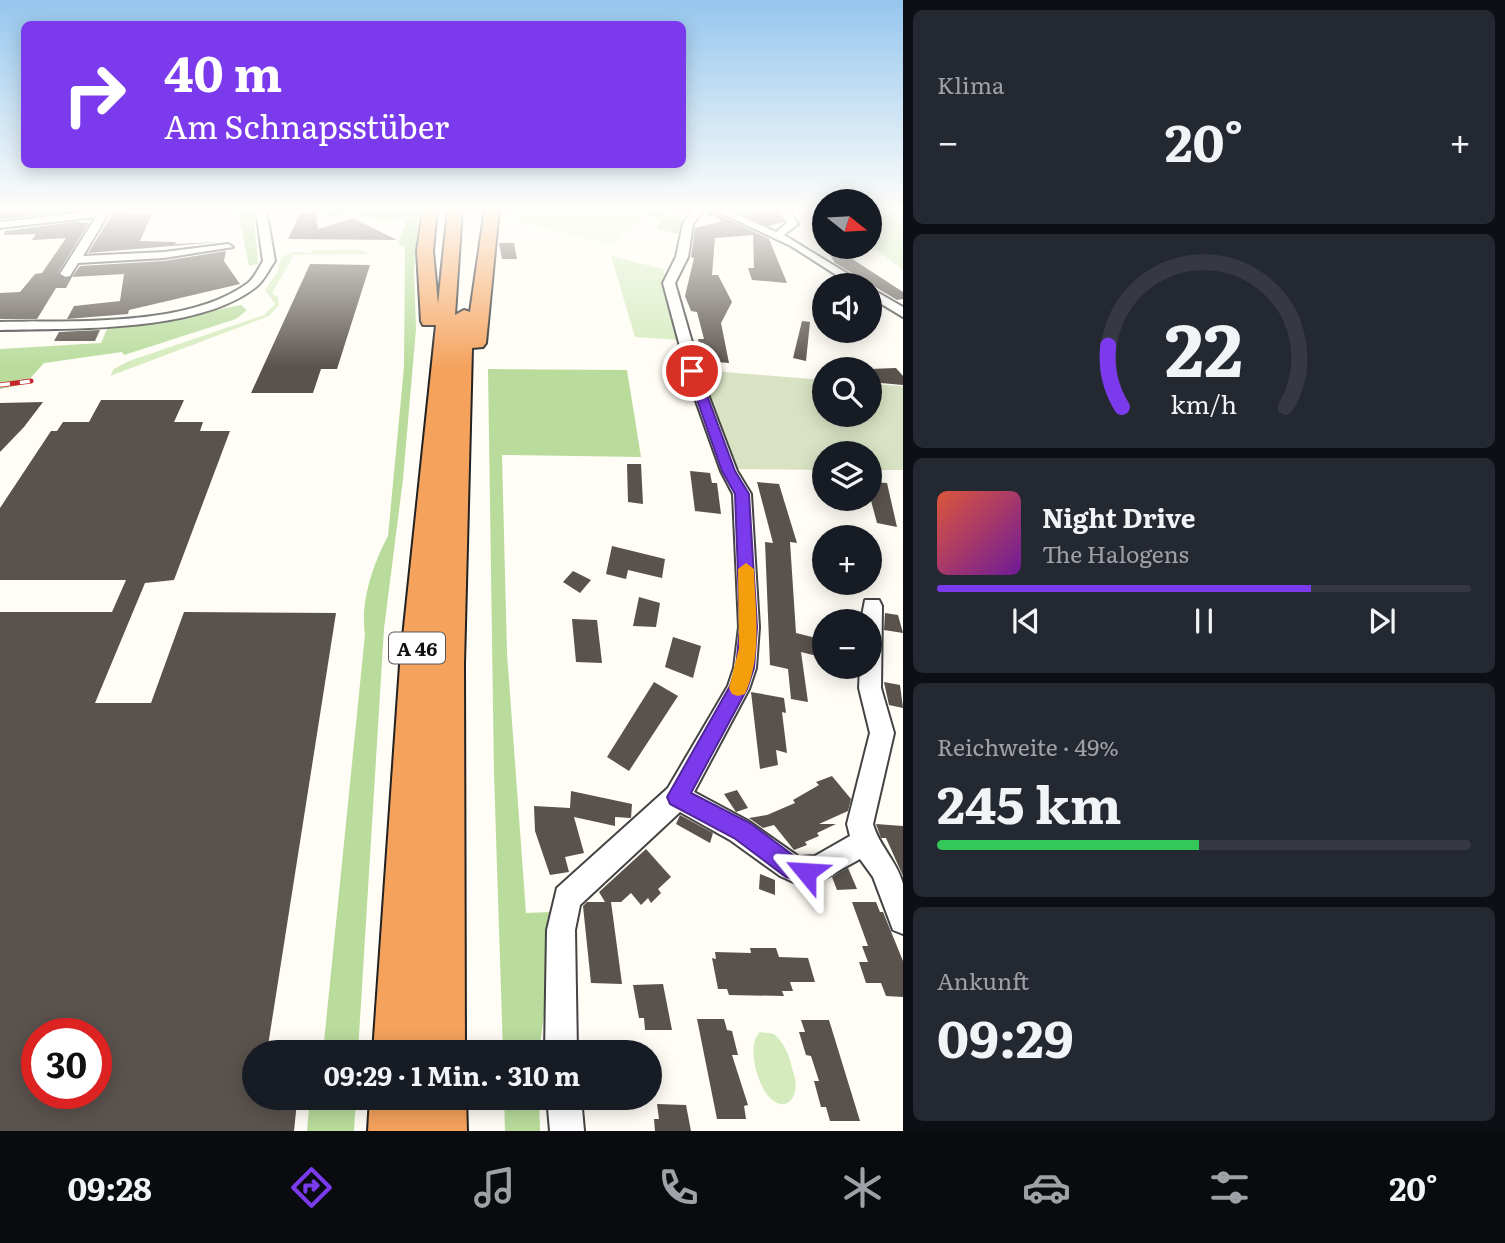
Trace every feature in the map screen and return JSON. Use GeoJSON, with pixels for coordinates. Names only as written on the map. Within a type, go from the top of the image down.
{"type":"FeatureCollection","features":[{"type":"Feature","properties":{"kind":"highway"},"geometry":{"type":"LineString","coordinates":[[426,262],[430,295],[429,362],[447,425]]}},
{"type":"Feature","properties":{"kind":"highway","name":"A 46"},"geometry":{"type":"LineString","coordinates":[[442,1040],[447,425],[454,262]]}},
{"type":"Feature","properties":{"kind":"highway","name":"A 46"},"geometry":{"type":"LineString","coordinates":[[397,1040],[416,665],[447,425],[464,262]]}},
{"type":"Feature","properties":{"kind":"highway"},"geometry":{"type":"LineString","coordinates":[[447,425],[474,365],[486,262]]}},
{"type":"Feature","properties":{"kind":"highway"},"geometry":{"type":"LineString","coordinates":[[393,1131],[394,1110]]}},
{"type":"Feature","properties":{"kind":"highway"},"geometry":{"type":"LineString","coordinates":[[442,1110],[442,1131]]}},
{"type":"Feature","properties":{"kind":"street"},"geometry":{"type":"LineString","coordinates":[[66,274],[75,262]]}},
{"type":"Feature","properties":{"kind":"street"},"geometry":{"type":"LineString","coordinates":[[0,326],[154,317],[189,312],[230,300],[257,284],[269,262]]}},
{"type":"Feature","properties":{"kind":"street"},"geometry":{"type":"LineString","coordinates":[[561,1040],[561,930],[567,898],[677,797],[738,689],[745,668],[748,627],[742,494],[729,471],[697,384],[669,283],[670,273],[680,262]]}},
{"type":"Feature","properties":{"kind":"street"},"geometry":{"type":"LineString","coordinates":[[822,262],[840,273]]}},
{"type":"Feature","properties":{"kind":"street"},"geometry":{"type":"LineString","coordinates":[[882,300],[903,313]]}},
{"type":"Feature","properties":{"kind":"street"},"geometry":{"type":"LineString","coordinates":[[872,606],[870,688],[881,733],[860,824],[865,843],[883,869],[903,920]]}},
{"type":"Feature","properties":{"kind":"street"},"geometry":{"type":"LineString","coordinates":[[677,797],[742,830],[793,869],[806,872],[820,867],[849,848],[865,843]]}},
{"type":"Feature","properties":{"kind":"street"},"geometry":{"type":"LineString","coordinates":[[565,1110],[567,1131]]}},
{"type":"Feature","properties":{"kind":"green space"},"geometry":{"type":"Polygon","coordinates":[[[280,262],[290,262],[272,293],[278,297],[279,305],[269,316],[110,376],[114,369],[129,361],[264,315],[275,304],[265,290],[277,273],[280,262]]]}},
{"type":"Feature","properties":{"kind":"green space"},"geometry":{"type":"Polygon","coordinates":[[[405,262],[415,262],[416,329],[403,479],[384,629],[359,1040],[324,1040],[365,634],[364,609],[373,571],[388,536],[404,367],[405,262]]]}},
{"type":"Feature","properties":{"kind":"green space"},"geometry":{"type":"Polygon","coordinates":[[[613,262],[634,262],[663,269],[679,340],[635,337],[613,262]]]}},
{"type":"Feature","properties":{"kind":"green space"},"geometry":{"type":"Polygon","coordinates":[[[892,262],[903,262],[903,270],[892,262]]]}},
{"type":"Feature","properties":{"kind":"green space"},"geometry":{"type":"Polygon","coordinates":[[[241,305],[247,310],[236,319],[124,355],[122,352],[44,363],[25,384],[0,389],[0,349],[101,343],[109,324],[176,318],[241,305]]]}},
{"type":"Feature","properties":{"kind":"green space"},"geometry":{"type":"Polygon","coordinates":[[[488,369],[627,370],[641,457],[502,455],[507,653],[526,913],[552,912],[555,937],[541,1040],[503,1040],[494,774],[488,369]]]}},
{"type":"Feature","properties":{"kind":"green space"},"geometry":{"type":"Polygon","coordinates":[[[712,371],[812,379],[812,427],[882,427],[882,385],[903,386],[903,470],[882,470],[882,441],[812,441],[812,470],[736,469],[698,376],[711,375],[712,371]]]}},
{"type":"Feature","properties":{"kind":"green space"},"geometry":{"type":"Polygon","coordinates":[[[760,1032],[774,1034],[788,1054],[796,1085],[793,1096],[786,1103],[782,1104],[770,1098],[757,1075],[754,1046],[760,1032]]]}},
{"type":"Feature","properties":{"kind":"green space"},"geometry":{"type":"Polygon","coordinates":[[[309,1110],[355,1110],[354,1131],[307,1131],[309,1110]]]}},
{"type":"Feature","properties":{"kind":"green space"},"geometry":{"type":"Polygon","coordinates":[[[504,1110],[539,1110],[540,1131],[505,1131],[504,1110]]]}},
{"type":"Feature","properties":{"kind":"building"},"geometry":{"type":"Polygon","coordinates":[[[50,262],[65,262],[58,273],[65,279],[72,277],[66,288],[56,288],[37,319],[0,319],[0,293],[20,292],[35,274],[42,273],[50,262]]]}},
{"type":"Feature","properties":{"kind":"building"},"geometry":{"type":"Polygon","coordinates":[[[151,262],[225,262],[240,284],[129,310],[128,314],[67,319],[74,306],[120,301],[124,274],[72,277],[80,266],[151,262]]]}},
{"type":"Feature","properties":{"kind":"building"},"geometry":{"type":"Polygon","coordinates":[[[693,262],[713,262],[712,275],[718,275],[732,302],[721,323],[729,363],[703,361],[698,339],[704,339],[697,312],[691,311],[685,296],[693,262]]]}},
{"type":"Feature","properties":{"kind":"building"},"geometry":{"type":"Polygon","coordinates":[[[754,262],[778,262],[787,283],[752,280],[748,268],[754,268],[754,262]]]}},
{"type":"Feature","properties":{"kind":"building"},"geometry":{"type":"Polygon","coordinates":[[[834,262],[857,262],[874,273],[852,273],[834,262]]]}},
{"type":"Feature","properties":{"kind":"building"},"geometry":{"type":"Polygon","coordinates":[[[310,264],[370,265],[337,369],[321,369],[313,393],[251,393],[310,264]]]}},
{"type":"Feature","properties":{"kind":"building"},"geometry":{"type":"Polygon","coordinates":[[[882,278],[903,292],[903,299],[897,300],[882,291],[882,278]]]}},
{"type":"Feature","properties":{"kind":"building"},"geometry":{"type":"Polygon","coordinates":[[[802,321],[810,322],[806,361],[793,358],[802,321]]]}},
{"type":"Feature","properties":{"kind":"building"},"geometry":{"type":"Polygon","coordinates":[[[100,330],[95,341],[54,341],[59,332],[100,330]]]}},
{"type":"Feature","properties":{"kind":"building"},"geometry":{"type":"Polygon","coordinates":[[[896,368],[903,376],[903,385],[882,383],[882,369],[896,368]]]}},
{"type":"Feature","properties":{"kind":"building"},"geometry":{"type":"Polygon","coordinates":[[[101,400],[184,400],[174,422],[203,422],[200,431],[230,431],[174,580],[145,583],[95,703],[151,703],[184,612],[336,613],[269,1040],[242,1040],[242,1110],[296,1110],[294,1131],[0,1131],[0,612],[112,612],[126,580],[0,580],[0,508],[51,431],[57,431],[63,422],[89,422],[101,400]]]}},
{"type":"Feature","properties":{"kind":"building"},"geometry":{"type":"Polygon","coordinates":[[[43,402],[24,427],[0,452],[0,403],[43,402]]]}},
{"type":"Feature","properties":{"kind":"building"},"geometry":{"type":"Polygon","coordinates":[[[627,464],[641,464],[643,504],[628,502],[627,464]]]}},
{"type":"Feature","properties":{"kind":"building"},"geometry":{"type":"Polygon","coordinates":[[[690,471],[710,473],[712,483],[717,483],[721,514],[695,511],[690,471]]]}},
{"type":"Feature","properties":{"kind":"building"},"geometry":{"type":"Polygon","coordinates":[[[757,482],[779,484],[797,543],[790,542],[796,633],[812,637],[812,655],[801,652],[808,702],[791,699],[788,669],[770,665],[765,542],[773,543],[757,482]]]}},
{"type":"Feature","properties":{"kind":"building"},"geometry":{"type":"Polygon","coordinates":[[[882,483],[887,483],[897,527],[877,523],[874,511],[882,511],[882,483]]]}},
{"type":"Feature","properties":{"kind":"building"},"geometry":{"type":"Polygon","coordinates":[[[612,546],[665,559],[662,578],[628,570],[626,579],[606,574],[612,546]]]}},
{"type":"Feature","properties":{"kind":"building"},"geometry":{"type":"Polygon","coordinates":[[[573,571],[591,580],[580,593],[563,582],[573,571]]]}},
{"type":"Feature","properties":{"kind":"building"},"geometry":{"type":"Polygon","coordinates":[[[639,597],[660,603],[656,627],[633,626],[639,597]]]}},
{"type":"Feature","properties":{"kind":"building"},"geometry":{"type":"Polygon","coordinates":[[[885,613],[898,615],[903,633],[884,630],[885,613]]]}},
{"type":"Feature","properties":{"kind":"building"},"geometry":{"type":"Polygon","coordinates":[[[572,619],[597,620],[602,663],[576,662],[572,619]]]}},
{"type":"Feature","properties":{"kind":"building"},"geometry":{"type":"Polygon","coordinates":[[[673,637],[701,646],[693,678],[665,667],[673,637]]]}},
{"type":"Feature","properties":{"kind":"building"},"geometry":{"type":"Polygon","coordinates":[[[654,682],[678,696],[629,771],[607,757],[654,682]]]}},
{"type":"Feature","properties":{"kind":"building"},"geometry":{"type":"Polygon","coordinates":[[[884,682],[900,685],[903,708],[889,705],[884,682]]]}},
{"type":"Feature","properties":{"kind":"building"},"geometry":{"type":"Polygon","coordinates":[[[751,692],[784,698],[786,713],[782,712],[787,753],[776,750],[778,765],[760,769],[751,692]]]}},
{"type":"Feature","properties":{"kind":"building"},"geometry":{"type":"Polygon","coordinates":[[[832,776],[851,799],[848,811],[819,824],[836,824],[817,833],[819,836],[805,842],[807,845],[794,850],[774,825],[763,828],[749,818],[767,815],[795,803],[793,800],[819,785],[816,782],[832,776]]]}},
{"type":"Feature","properties":{"kind":"building"},"geometry":{"type":"Polygon","coordinates":[[[737,790],[748,808],[736,812],[724,794],[737,790]]]}},
{"type":"Feature","properties":{"kind":"building"},"geometry":{"type":"Polygon","coordinates":[[[571,791],[632,804],[631,818],[615,817],[615,826],[574,817],[584,853],[565,857],[569,872],[550,875],[535,831],[534,806],[570,808],[571,791]]]}},
{"type":"Feature","properties":{"kind":"building"},"geometry":{"type":"Polygon","coordinates":[[[680,815],[713,833],[710,843],[676,824],[680,815]]]}},
{"type":"Feature","properties":{"kind":"building"},"geometry":{"type":"Polygon","coordinates":[[[876,824],[903,826],[903,876],[886,838],[881,838],[876,824]]]}},
{"type":"Feature","properties":{"kind":"building"},"geometry":{"type":"Polygon","coordinates":[[[646,849],[671,877],[658,889],[661,893],[651,903],[648,898],[641,905],[631,893],[621,902],[611,902],[622,984],[591,983],[583,906],[587,902],[605,902],[599,892],[646,849]]]}},
{"type":"Feature","properties":{"kind":"building"},"geometry":{"type":"Polygon","coordinates":[[[848,868],[857,889],[837,890],[832,877],[848,868]]]}},
{"type":"Feature","properties":{"kind":"building"},"geometry":{"type":"Polygon","coordinates":[[[760,874],[775,880],[775,895],[759,889],[760,874]]]}},
{"type":"Feature","properties":{"kind":"building"},"geometry":{"type":"Polygon","coordinates":[[[852,902],[876,902],[880,912],[883,912],[903,961],[903,997],[886,996],[881,983],[866,983],[859,962],[868,962],[862,946],[868,946],[852,902]]]}},
{"type":"Feature","properties":{"kind":"building"},"geometry":{"type":"Polygon","coordinates":[[[750,948],[776,948],[779,957],[808,958],[815,982],[790,982],[793,991],[782,991],[784,996],[729,995],[727,989],[718,989],[712,958],[716,959],[715,952],[751,953],[750,948]]]}},
{"type":"Feature","properties":{"kind":"building"},"geometry":{"type":"Polygon","coordinates":[[[663,984],[672,1030],[645,1030],[644,1018],[639,1018],[633,985],[663,984]]]}},
{"type":"Feature","properties":{"kind":"building"},"geometry":{"type":"Polygon","coordinates":[[[697,1019],[724,1019],[727,1030],[732,1031],[738,1055],[732,1055],[748,1105],[744,1106],[746,1119],[717,1119],[697,1019]]]}},
{"type":"Feature","properties":{"kind":"building"},"geometry":{"type":"Polygon","coordinates":[[[801,1020],[829,1020],[860,1121],[830,1121],[826,1107],[821,1107],[814,1081],[819,1081],[811,1056],[806,1055],[799,1032],[805,1032],[801,1020]]]}},
{"type":"Feature","properties":{"kind":"building"},"geometry":{"type":"Polygon","coordinates":[[[662,1104],[686,1105],[691,1131],[655,1131],[654,1119],[659,1119],[658,1110],[662,1110],[662,1104]]]}},
{"type":"Feature","properties":{"kind":"railway"},"geometry":{"type":"LineString","coordinates":[[0,385],[31,381]]}},
{"type":"Feature","properties":{"kind":"slow traffic"},"geometry":{"type":"LineString","coordinates":[[738,688],[745,668],[747,648],[746,569]]}},
{"type":"Feature","properties":{"kind":"route"},"geometry":{"type":"LineString","coordinates":[[692,371],[729,471],[742,494],[748,627],[745,668],[738,689],[677,797],[742,830],[793,869],[806,872]]}}]}
